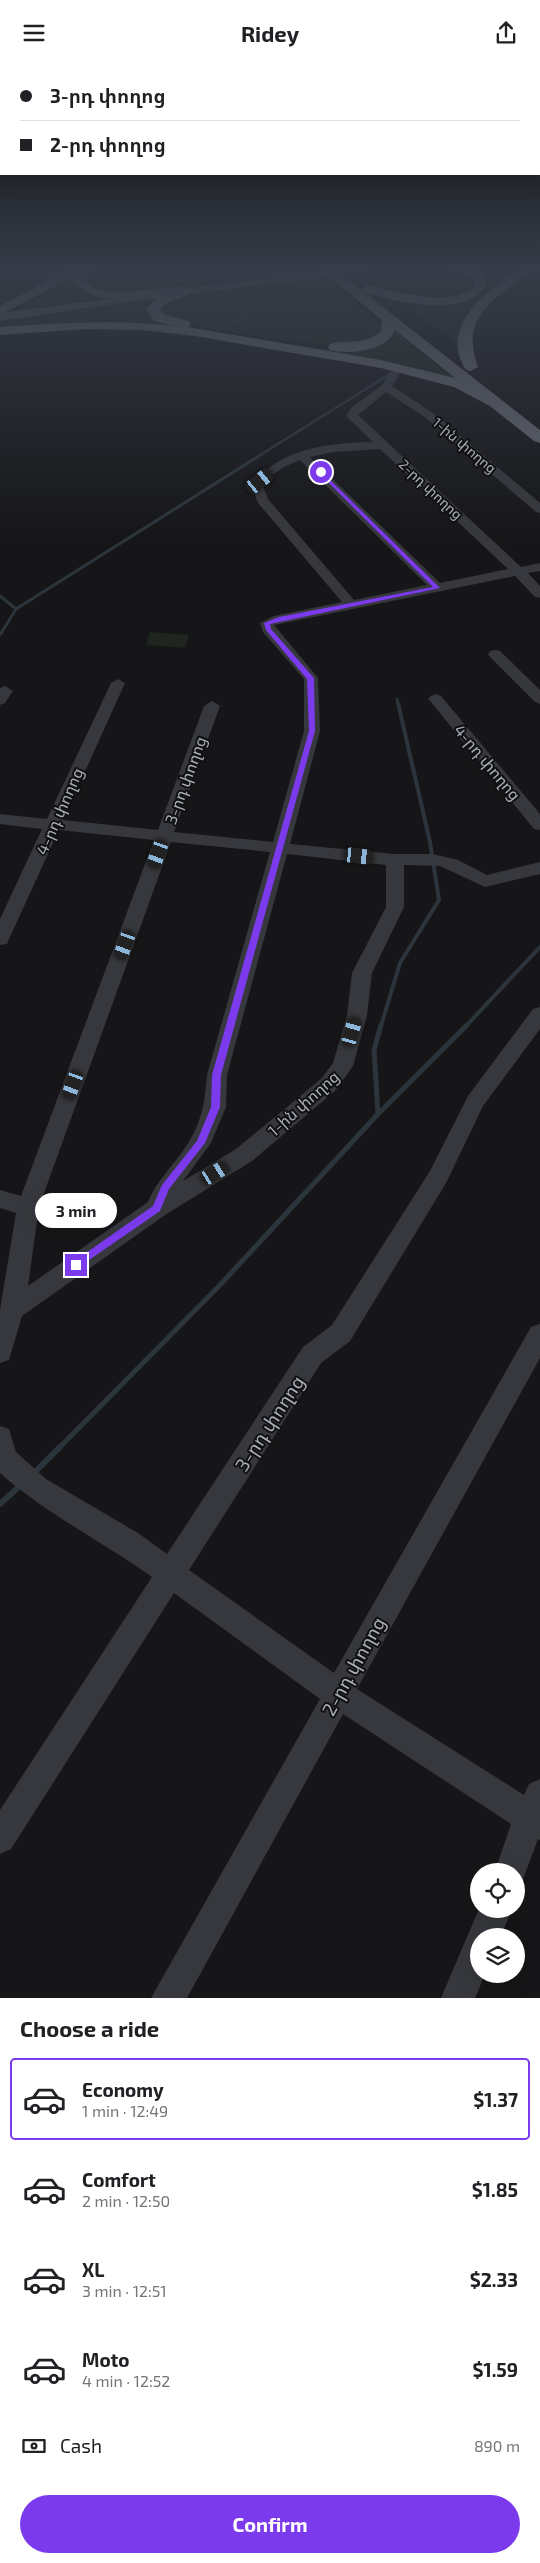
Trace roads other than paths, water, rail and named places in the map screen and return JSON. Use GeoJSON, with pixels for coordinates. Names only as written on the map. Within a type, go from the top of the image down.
{"type":"FeatureCollection","features":[{"type":"Feature","properties":{"kind":"highway"},"geometry":{"type":"LineString","coordinates":[[348,358],[398,367],[459,384],[496,403]]}},
{"type":"Feature","properties":{"kind":"highway"},"geometry":{"type":"LineString","coordinates":[[438,358],[540,438]]}},
{"type":"Feature","properties":{"kind":"highway"},"geometry":{"type":"LineString","coordinates":[[459,358],[540,423]]}},
{"type":"Feature","properties":{"kind":"highway"},"geometry":{"type":"LineString","coordinates":[[468,358],[471,367]]}},
{"type":"Feature","properties":{"kind":"street"},"geometry":{"type":"LineString","coordinates":[[386,387],[398,367]]}},
{"type":"Feature","properties":{"kind":"street","name":"2-րդ փողոց"},"geometry":{"type":"LineString","coordinates":[[386,387],[355,410],[352,415],[540,594]]}},
{"type":"Feature","properties":{"kind":"street","name":"1-ին փողոց"},"geometry":{"type":"LineString","coordinates":[[386,387],[429,415],[540,509]]}},
{"type":"Feature","properties":{"kind":"street"},"geometry":{"type":"LineString","coordinates":[[352,606],[262,500],[257,486],[260,481],[286,460],[301,454],[356,445],[384,445]]}},
{"type":"Feature","properties":{"kind":"street"},"geometry":{"type":"LineString","coordinates":[[301,454],[437,588]]}},
{"type":"Feature","properties":{"kind":"street"},"geometry":{"type":"LineString","coordinates":[[12,1310],[157,1208],[165,1187],[200,1143],[215,1107],[216,1075],[281,849],[312,731],[310,678],[268,629],[267,623],[279,619],[352,606],[540,567]]}},
{"type":"Feature","properties":{"kind":"street"},"geometry":{"type":"LineString","coordinates":[[495,654],[540,699]]}},
{"type":"Feature","properties":{"kind":"street","name":"4-րդ փողոց"},"geometry":{"type":"LineString","coordinates":[[0,939],[118,683]]}},
{"type":"Feature","properties":{"kind":"street","name":"4-րդ փողոց"},"geometry":{"type":"LineString","coordinates":[[436,699],[540,825]]}},
{"type":"Feature","properties":{"kind":"street","name":"3-րդ փողոց"},"geometry":{"type":"LineString","coordinates":[[0,1352],[12,1310],[28,1207],[212,705]]}},
{"type":"Feature","properties":{"kind":"street"},"geometry":{"type":"LineString","coordinates":[[0,819],[395,860],[425,857],[445,859],[485,881],[540,868]]}},
{"type":"Feature","properties":{"kind":"street","name":"1-ին փողոց"},"geometry":{"type":"LineString","coordinates":[[157,1208],[244,1155],[328,1085],[343,1066],[357,1015],[362,973],[395,907],[395,860]]}},
{"type":"Feature","properties":{"kind":"street","name":"3-րդ փողոց"},"geometry":{"type":"LineString","coordinates":[[0,1838],[172,1575],[312,1355],[341,1333],[438,1177],[475,1103],[540,1014]]}},
{"type":"Feature","properties":{"kind":"street"},"geometry":{"type":"LineString","coordinates":[[0,1199],[28,1207]]}},
{"type":"Feature","properties":{"kind":"street","name":"2-րդ փողոց"},"geometry":{"type":"LineString","coordinates":[[168,1998],[540,1335]]}},
{"type":"Feature","properties":{"kind":"street"},"geometry":{"type":"LineString","coordinates":[[0,1438],[4,1459],[28,1480],[128,1543],[338,1693],[536,1812],[514,1863]]}},
{"type":"Feature","properties":{"kind":"street"},"geometry":{"type":"LineString","coordinates":[[458,1998],[470,1969]]}},
{"type":"Feature","properties":{"kind":"waterway"},"geometry":{"type":"LineString","coordinates":[[257,457],[390,374]]}},
{"type":"Feature","properties":{"kind":"waterway"},"geometry":{"type":"LineString","coordinates":[[16,609],[259,456]]}},
{"type":"Feature","properties":{"kind":"waterway"},"geometry":{"type":"LineString","coordinates":[[0,596],[16,609]]}},
{"type":"Feature","properties":{"kind":"waterway"},"geometry":{"type":"LineString","coordinates":[[0,635],[16,609]]}},
{"type":"Feature","properties":{"kind":"waterway"},"geometry":{"type":"LineString","coordinates":[[397,699],[398,704]]}},
{"type":"Feature","properties":{"kind":"waterway"},"geometry":{"type":"LineString","coordinates":[[381,1026],[400,963],[439,900],[430,842],[398,703]]}},
{"type":"Feature","properties":{"kind":"waterway"},"geometry":{"type":"LineString","coordinates":[[466,1026],[540,947]]}},
{"type":"Feature","properties":{"kind":"waterway"},"geometry":{"type":"LineString","coordinates":[[378,1114],[374,1050],[381,1025]]}},
{"type":"Feature","properties":{"kind":"waterway"},"geometry":{"type":"LineString","coordinates":[[378,1114],[466,1026]]}},
{"type":"Feature","properties":{"kind":"waterway"},"geometry":{"type":"LineString","coordinates":[[59,1448],[220,1285],[378,1114]]}},
{"type":"Feature","properties":{"kind":"waterway"},"geometry":{"type":"LineString","coordinates":[[33,1474],[59,1448]]}},
{"type":"Feature","properties":{"kind":"waterway"},"geometry":{"type":"LineString","coordinates":[[0,1504],[22,1484]]}}]}
